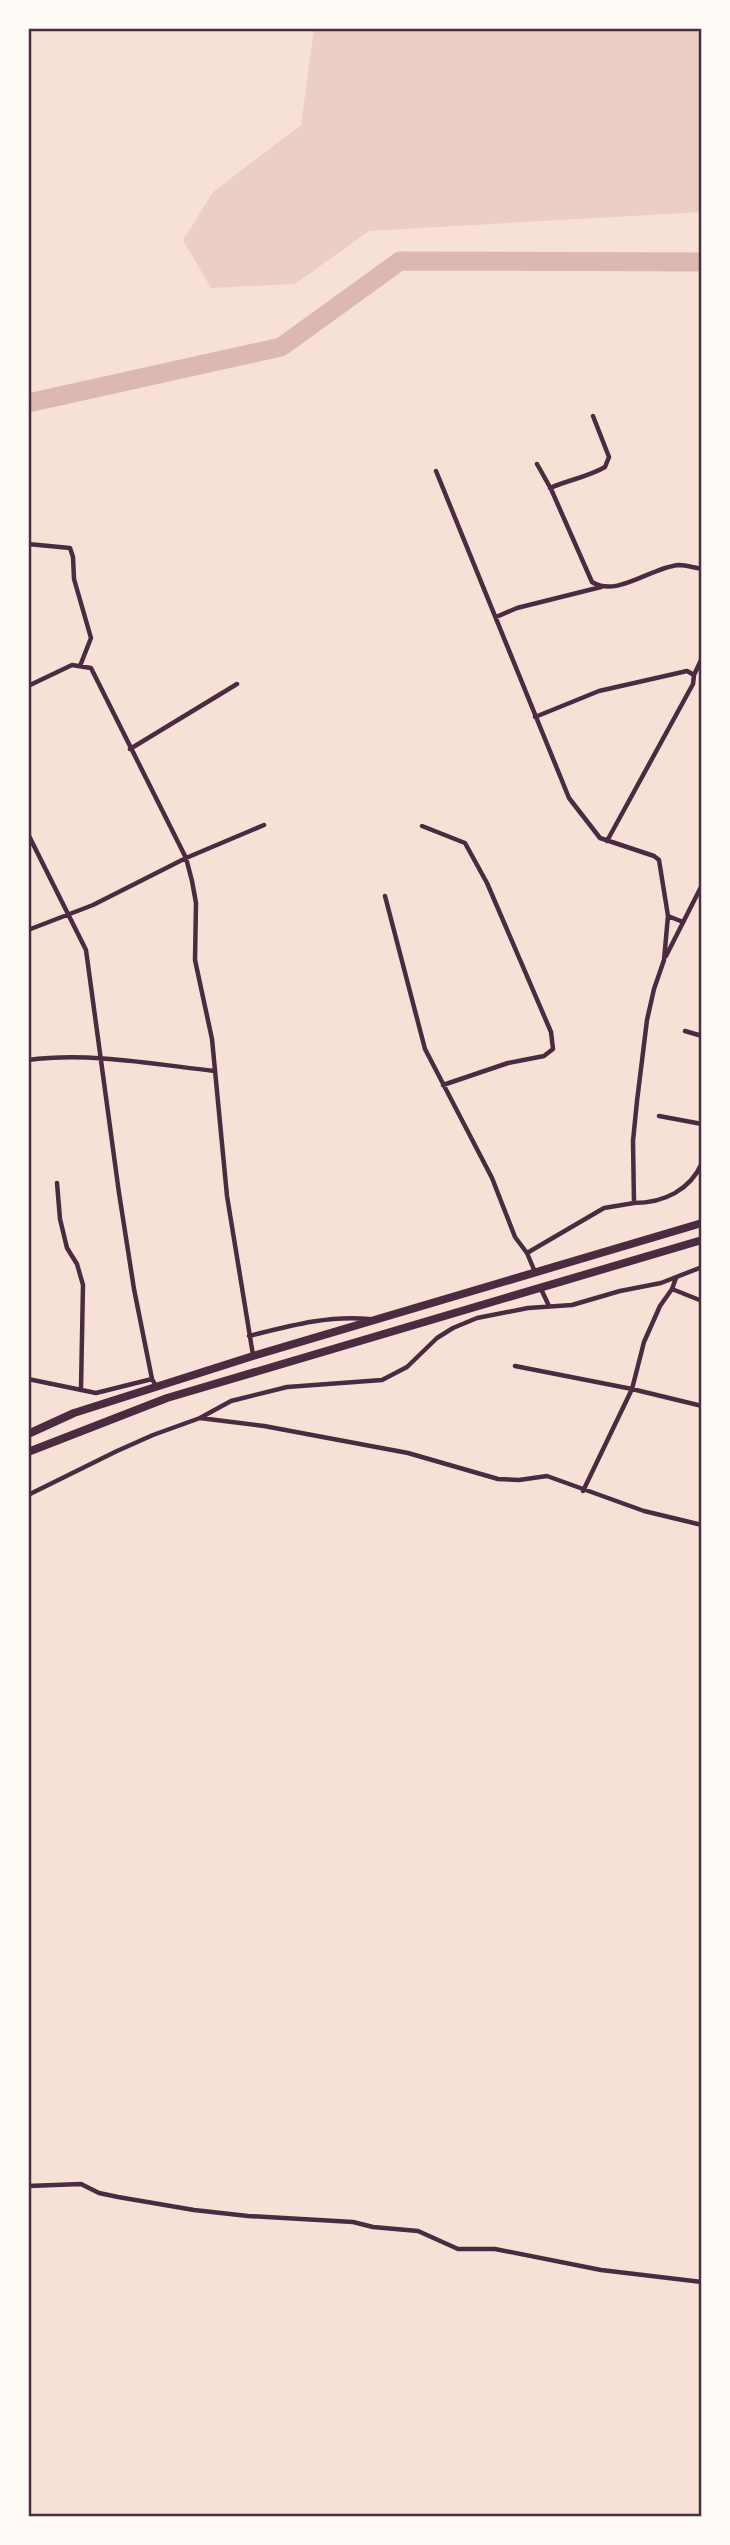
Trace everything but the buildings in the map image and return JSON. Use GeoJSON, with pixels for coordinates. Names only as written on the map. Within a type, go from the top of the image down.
{"type":"FeatureCollection","features":[{"type":"Feature","properties":{"kind":"highway"},"geometry":{"type":"LineString","coordinates":[[28,1434],[74,1413],[154,1383],[702,1223]]}},
{"type":"Feature","properties":{"kind":"highway"},"geometry":{"type":"LineString","coordinates":[[28,1452],[167,1398],[702,1240]]}},
{"type":"Feature","properties":{"kind":"street"},"geometry":{"type":"LineString","coordinates":[[550,488],[568,480],[594,474],[605,467],[609,457],[593,416]]}},
{"type":"Feature","properties":{"kind":"street"},"geometry":{"type":"LineString","coordinates":[[537,464],[592,582],[601,587]]}},
{"type":"Feature","properties":{"kind":"street"},"geometry":{"type":"LineString","coordinates":[[436,471],[569,798],[594,834],[659,860],[668,916],[664,960]]}},
{"type":"Feature","properties":{"kind":"street"},"geometry":{"type":"LineString","coordinates":[[28,544],[69,548],[73,557],[74,579],[91,638],[80,666]]}},
{"type":"Feature","properties":{"kind":"street"},"geometry":{"type":"LineString","coordinates":[[496,617],[517,608],[601,587],[624,585],[643,575],[680,565],[702,569]]}},
{"type":"Feature","properties":{"kind":"street"},"geometry":{"type":"LineString","coordinates":[[607,841],[693,684],[702,658]]}},
{"type":"Feature","properties":{"kind":"street"},"geometry":{"type":"LineString","coordinates":[[28,686],[72,665],[91,668],[186,858],[195,903],[195,960],[212,1039],[228,1196],[253,1356]]}},
{"type":"Feature","properties":{"kind":"street"},"geometry":{"type":"LineString","coordinates":[[535,717],[598,691],[687,671],[694,675]]}},
{"type":"Feature","properties":{"kind":"street"},"geometry":{"type":"LineString","coordinates":[[130,749],[237,684]]}},
{"type":"Feature","properties":{"kind":"street"},"geometry":{"type":"LineString","coordinates":[[28,930],[47,925],[104,900],[186,858],[264,825]]}},
{"type":"Feature","properties":{"kind":"street"},"geometry":{"type":"LineString","coordinates":[[422,826],[465,843],[487,883],[551,1032],[553,1049],[544,1056],[508,1063],[443,1085]]}},
{"type":"Feature","properties":{"kind":"street"},"geometry":{"type":"LineString","coordinates":[[28,834],[86,950],[132,1276],[154,1383],[96,1393],[28,1379]]}},
{"type":"Feature","properties":{"kind":"street"},"geometry":{"type":"LineString","coordinates":[[634,1203],[633,1141],[654,989],[664,960],[702,885]]}},
{"type":"Feature","properties":{"kind":"street"},"geometry":{"type":"LineString","coordinates":[[385,896],[425,1049],[492,1178],[515,1237],[527,1253],[535,1272]]}},
{"type":"Feature","properties":{"kind":"street"},"geometry":{"type":"LineString","coordinates":[[668,916],[683,922]]}},
{"type":"Feature","properties":{"kind":"street"},"geometry":{"type":"LineString","coordinates":[[685,1031],[702,1036]]}},
{"type":"Feature","properties":{"kind":"street"},"geometry":{"type":"LineString","coordinates":[[28,1060],[51,1057],[101,1059],[214,1071]]}},
{"type":"Feature","properties":{"kind":"street"},"geometry":{"type":"LineString","coordinates":[[659,1116],[702,1124]]}},
{"type":"Feature","properties":{"kind":"street"},"geometry":{"type":"LineString","coordinates":[[527,1253],[604,1208],[660,1200],[685,1187],[696,1177],[702,1163]]}},
{"type":"Feature","properties":{"kind":"street"},"geometry":{"type":"LineString","coordinates":[[57,1183],[60,1219],[67,1248],[77,1264],[83,1285],[81,1388]]}},
{"type":"Feature","properties":{"kind":"street"},"geometry":{"type":"LineString","coordinates":[[28,1496],[153,1435],[200,1418],[231,1401],[287,1387],[382,1380],[407,1367],[437,1338],[477,1318],[549,1306],[572,1305],[676,1277],[702,1267]]}},
{"type":"Feature","properties":{"kind":"street"},"geometry":{"type":"LineString","coordinates":[[583,1490],[632,1389],[644,1342],[676,1277]]}},
{"type":"Feature","properties":{"kind":"street"},"geometry":{"type":"LineString","coordinates":[[540,1288],[549,1306]]}},
{"type":"Feature","properties":{"kind":"street"},"geometry":{"type":"LineString","coordinates":[[672,1289],[702,1301]]}},
{"type":"Feature","properties":{"kind":"street"},"geometry":{"type":"LineString","coordinates":[[249,1336],[303,1323],[346,1317],[376,1319]]}},
{"type":"Feature","properties":{"kind":"street"},"geometry":{"type":"LineString","coordinates":[[515,1366],[702,1406]]}},
{"type":"Feature","properties":{"kind":"street"},"geometry":{"type":"LineString","coordinates":[[200,1418],[264,1426],[408,1452],[498,1479],[519,1480],[547,1476],[643,1511],[702,1525]]}},
{"type":"Feature","properties":{"kind":"street"},"geometry":{"type":"LineString","coordinates":[[28,2186],[80,2184],[99,2193],[194,2210],[353,2222],[373,2228],[418,2231],[458,2249],[495,2249],[601,2270],[702,2282]]}},
{"type":"Feature","properties":{"kind":"shaded area"},"geometry":{"type":"Polygon","coordinates":[[[314,28],[702,28],[702,212],[369,231],[295,284],[211,288],[183,240],[213,192],[301,125],[314,28]]]}},
{"type":"Feature","properties":{"kind":"waterway"},"geometry":{"type":"LineString","coordinates":[[28,403],[281,347],[400,261],[702,262]]}}]}
